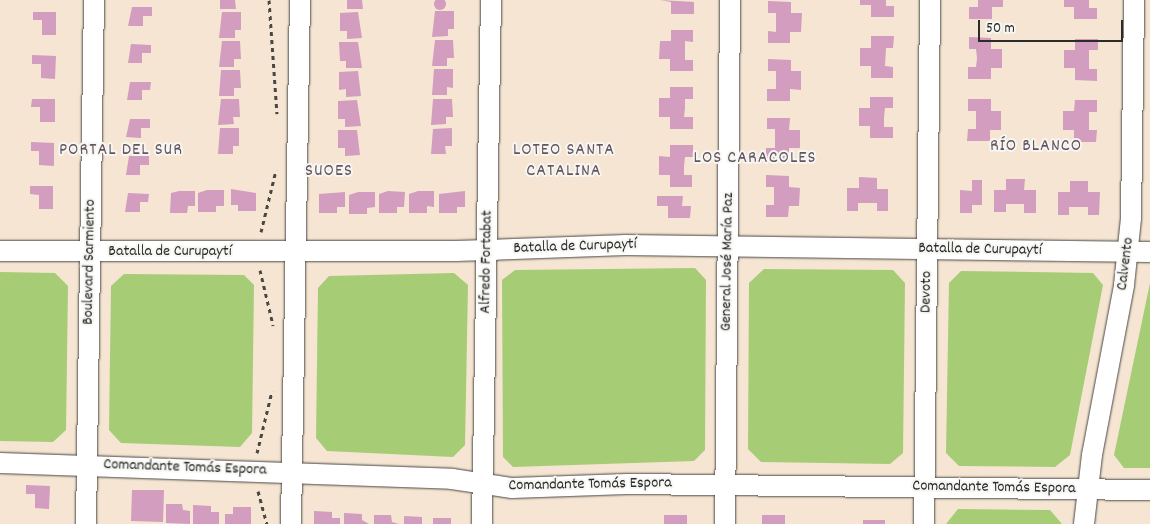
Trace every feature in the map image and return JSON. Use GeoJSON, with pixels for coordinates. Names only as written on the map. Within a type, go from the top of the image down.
{"type":"FeatureCollection","features":[{"type":"Feature","properties":{"kind":"street","name":"Boulevard Sarmiento"},"geometry":{"type":"LineString","coordinates":[[86,524],[94,0]]}},
{"type":"Feature","properties":{"kind":"street"},"geometry":{"type":"LineString","coordinates":[[291,524],[300,0]]}},
{"type":"Feature","properties":{"kind":"street","name":"Alfredo Fortabat"},"geometry":{"type":"LineString","coordinates":[[482,524],[491,0]]}},
{"type":"Feature","properties":{"kind":"street","name":"General José María Paz"},"geometry":{"type":"LineString","coordinates":[[725,524],[730,0]]}},
{"type":"Feature","properties":{"kind":"street","name":"Devoto"},"geometry":{"type":"LineString","coordinates":[[924,524],[930,0]]}},
{"type":"Feature","properties":{"kind":"street","name":"Calvento"},"geometry":{"type":"LineString","coordinates":[[1084,524],[1088,489],[1128,252],[1134,0]]}},
{"type":"Feature","properties":{"kind":"street","name":"Batalla de Curupaytí"},"geometry":{"type":"LineString","coordinates":[[0,251],[295,253],[728,246],[1150,252]]}},
{"type":"Feature","properties":{"kind":"street","name":"Comandante Tomás Espora"},"geometry":{"type":"LineString","coordinates":[[0,463],[292,471],[483,484],[512,488],[725,484],[1150,490]]}},
{"type":"Feature","properties":{"kind":"green space"},"geometry":{"type":"Polygon","coordinates":[[[695,268],[706,280],[705,450],[694,461],[513,467],[503,457],[502,280],[515,270],[695,268]]]}},
{"type":"Feature","properties":{"kind":"green space"},"geometry":{"type":"Polygon","coordinates":[[[764,269],[893,270],[905,283],[903,453],[890,464],[761,462],[748,449],[749,283],[764,269]]]}},
{"type":"Feature","properties":{"kind":"green space"},"geometry":{"type":"Polygon","coordinates":[[[961,271],[1093,273],[1103,285],[1070,455],[1055,467],[959,466],[946,453],[949,283],[961,271]]]}},
{"type":"Feature","properties":{"kind":"green space"},"geometry":{"type":"Polygon","coordinates":[[[0,272],[55,273],[68,286],[66,430],[53,442],[0,441],[0,272]]]}},
{"type":"Feature","properties":{"kind":"green space"},"geometry":{"type":"Polygon","coordinates":[[[454,273],[468,285],[465,445],[453,457],[327,451],[316,438],[318,288],[329,276],[454,273]]]}},
{"type":"Feature","properties":{"kind":"green space"},"geometry":{"type":"Polygon","coordinates":[[[124,274],[244,275],[254,285],[252,433],[240,447],[121,443],[109,430],[111,286],[124,274]]]}},
{"type":"Feature","properties":{"kind":"green space"},"geometry":{"type":"Polygon","coordinates":[[[1150,283],[1150,468],[1124,468],[1114,455],[1150,283]]]}},
{"type":"Feature","properties":{"kind":"green space"},"geometry":{"type":"Polygon","coordinates":[[[958,509],[1050,510],[1062,524],[946,524],[958,509]]]}},
{"type":"Feature","properties":{"kind":"building"},"geometry":{"type":"Polygon","coordinates":[[[440,-2],[446,4],[440,10],[434,4],[440,-2]]]}},
{"type":"Feature","properties":{"kind":"building"},"geometry":{"type":"Polygon","coordinates":[[[220,0],[235,0],[236,9],[220,9],[220,0]]]}},
{"type":"Feature","properties":{"kind":"building"},"geometry":{"type":"Polygon","coordinates":[[[347,0],[362,0],[363,9],[347,9],[347,0]]]}},
{"type":"Feature","properties":{"kind":"building"},"geometry":{"type":"Polygon","coordinates":[[[660,0],[694,2],[694,14],[671,14],[671,2],[660,0]]]}},
{"type":"Feature","properties":{"kind":"building"},"geometry":{"type":"Polygon","coordinates":[[[860,0],[886,0],[886,6],[894,6],[894,17],[871,17],[871,5],[860,5],[860,0]]]}},
{"type":"Feature","properties":{"kind":"building"},"geometry":{"type":"Polygon","coordinates":[[[978,0],[1003,0],[1003,7],[992,7],[992,19],[969,19],[969,7],[978,7],[978,0]]]}},
{"type":"Feature","properties":{"kind":"building"},"geometry":{"type":"Polygon","coordinates":[[[1064,0],[1089,0],[1089,8],[1097,8],[1097,19],[1074,19],[1074,7],[1064,7],[1064,0]]]}},
{"type":"Feature","properties":{"kind":"building"},"geometry":{"type":"Polygon","coordinates":[[[768,1],[791,2],[791,13],[802,13],[801,32],[790,32],[790,43],[768,43],[768,31],[776,32],[776,13],[768,13],[768,1]]]}},
{"type":"Feature","properties":{"kind":"building"},"geometry":{"type":"Polygon","coordinates":[[[132,7],[152,7],[152,16],[143,16],[143,26],[128,26],[132,7]]]}},
{"type":"Feature","properties":{"kind":"building"},"geometry":{"type":"Polygon","coordinates":[[[435,11],[454,11],[454,29],[448,29],[448,36],[432,37],[435,11]]]}},
{"type":"Feature","properties":{"kind":"building"},"geometry":{"type":"Polygon","coordinates":[[[33,12],[56,12],[56,35],[42,35],[42,20],[33,20],[33,12]]]}},
{"type":"Feature","properties":{"kind":"building"},"geometry":{"type":"Polygon","coordinates":[[[222,12],[241,12],[241,30],[235,30],[235,38],[219,38],[222,12]]]}},
{"type":"Feature","properties":{"kind":"building"},"geometry":{"type":"Polygon","coordinates":[[[358,12],[362,38],[347,39],[347,31],[340,31],[340,13],[358,12]]]}},
{"type":"Feature","properties":{"kind":"building"},"geometry":{"type":"Polygon","coordinates":[[[671,30],[693,30],[693,42],[685,41],[685,60],[693,60],[693,71],[670,71],[670,59],[659,59],[660,41],[671,41],[671,30]]]}},
{"type":"Feature","properties":{"kind":"building"},"geometry":{"type":"Polygon","coordinates":[[[871,36],[894,36],[893,48],[886,48],[885,66],[893,67],[893,78],[871,78],[871,66],[860,66],[860,48],[871,48],[871,36]]]}},
{"type":"Feature","properties":{"kind":"building"},"geometry":{"type":"Polygon","coordinates":[[[969,37],[991,38],[991,49],[1002,49],[1002,68],[991,68],[991,79],[968,79],[968,67],[976,67],[977,58],[976,49],[969,49],[969,37]]]}},
{"type":"Feature","properties":{"kind":"building"},"geometry":{"type":"Polygon","coordinates":[[[1075,39],[1098,39],[1098,50],[1089,50],[1089,69],[1097,69],[1097,81],[1075,80],[1075,68],[1064,68],[1064,50],[1075,50],[1075,39]]]}},
{"type":"Feature","properties":{"kind":"building"},"geometry":{"type":"Polygon","coordinates":[[[435,40],[453,40],[454,58],[447,58],[447,66],[432,66],[435,40]]]}},
{"type":"Feature","properties":{"kind":"building"},"geometry":{"type":"Polygon","coordinates":[[[222,41],[240,41],[241,59],[234,59],[234,67],[219,67],[222,41]]]}},
{"type":"Feature","properties":{"kind":"building"},"geometry":{"type":"Polygon","coordinates":[[[339,42],[358,42],[362,68],[346,68],[346,61],[340,61],[339,42]]]}},
{"type":"Feature","properties":{"kind":"building"},"geometry":{"type":"Polygon","coordinates":[[[131,44],[151,45],[151,53],[142,53],[142,63],[128,63],[131,44]]]}},
{"type":"Feature","properties":{"kind":"building"},"geometry":{"type":"Polygon","coordinates":[[[32,55],[56,56],[55,79],[41,78],[41,64],[32,64],[32,55]]]}},
{"type":"Feature","properties":{"kind":"building"},"geometry":{"type":"Polygon","coordinates":[[[768,59],[791,60],[791,71],[801,71],[801,90],[790,89],[790,101],[767,101],[767,89],[776,89],[776,71],[768,71],[768,59]]]}},
{"type":"Feature","properties":{"kind":"building"},"geometry":{"type":"Polygon","coordinates":[[[434,69],[453,69],[453,88],[447,87],[447,95],[432,95],[434,69]]]}},
{"type":"Feature","properties":{"kind":"building"},"geometry":{"type":"Polygon","coordinates":[[[221,70],[240,70],[241,88],[234,88],[234,96],[219,96],[221,70]]]}},
{"type":"Feature","properties":{"kind":"building"},"geometry":{"type":"Polygon","coordinates":[[[358,71],[361,96],[346,97],[346,89],[339,90],[339,72],[358,71]]]}},
{"type":"Feature","properties":{"kind":"building"},"geometry":{"type":"Polygon","coordinates":[[[130,82],[151,82],[150,90],[142,90],[142,100],[127,100],[130,82]]]}},
{"type":"Feature","properties":{"kind":"building"},"geometry":{"type":"Polygon","coordinates":[[[670,87],[693,87],[693,99],[685,99],[684,117],[693,117],[693,129],[670,129],[670,117],[659,117],[659,98],[670,98],[670,87]]]}},
{"type":"Feature","properties":{"kind":"building"},"geometry":{"type":"Polygon","coordinates":[[[870,97],[893,97],[893,108],[885,108],[884,127],[893,127],[893,138],[870,138],[870,126],[859,126],[859,108],[870,108],[870,97]]]}},
{"type":"Feature","properties":{"kind":"building"},"geometry":{"type":"Polygon","coordinates":[[[32,99],[55,99],[55,122],[40,122],[40,107],[31,107],[32,99]]]}},
{"type":"Feature","properties":{"kind":"building"},"geometry":{"type":"Polygon","coordinates":[[[221,99],[239,99],[240,117],[233,117],[234,124],[218,125],[221,99]]]}},
{"type":"Feature","properties":{"kind":"building"},"geometry":{"type":"Polygon","coordinates":[[[433,99],[452,99],[453,117],[446,117],[446,124],[431,125],[433,99]]]}},
{"type":"Feature","properties":{"kind":"building"},"geometry":{"type":"Polygon","coordinates":[[[968,99],[991,99],[991,111],[1001,111],[1001,130],[990,130],[990,141],[967,141],[968,129],[976,129],[976,111],[968,111],[968,99]]]}},
{"type":"Feature","properties":{"kind":"building"},"geometry":{"type":"Polygon","coordinates":[[[357,100],[361,126],[345,127],[345,119],[338,119],[338,101],[357,100]]]}},
{"type":"Feature","properties":{"kind":"building"},"geometry":{"type":"Polygon","coordinates":[[[1075,100],[1097,100],[1097,112],[1089,112],[1089,130],[1097,130],[1096,142],[1074,142],[1074,130],[1063,130],[1063,111],[1074,111],[1075,100]]]}},
{"type":"Feature","properties":{"kind":"building"},"geometry":{"type":"Polygon","coordinates":[[[767,118],[790,118],[789,130],[800,130],[800,148],[789,148],[789,160],[766,159],[766,148],[775,148],[775,129],[767,129],[767,118]]]}},
{"type":"Feature","properties":{"kind":"building"},"geometry":{"type":"Polygon","coordinates":[[[130,119],[150,119],[150,128],[141,128],[141,138],[126,137],[130,119]]]}},
{"type":"Feature","properties":{"kind":"building"},"geometry":{"type":"Polygon","coordinates":[[[220,128],[239,128],[239,146],[233,146],[233,154],[218,154],[220,128]]]}},
{"type":"Feature","properties":{"kind":"building"},"geometry":{"type":"Polygon","coordinates":[[[452,128],[452,146],[445,146],[446,154],[431,154],[433,129],[452,128]]]}},
{"type":"Feature","properties":{"kind":"building"},"geometry":{"type":"Polygon","coordinates":[[[338,130],[357,130],[360,155],[345,156],[345,148],[338,148],[338,130]]]}},
{"type":"Feature","properties":{"kind":"building"},"geometry":{"type":"Polygon","coordinates":[[[31,142],[54,143],[54,166],[39,165],[39,151],[31,151],[31,142]]]}},
{"type":"Feature","properties":{"kind":"building"},"geometry":{"type":"Polygon","coordinates":[[[670,145],[693,145],[693,157],[685,157],[684,166],[684,175],[692,175],[692,187],[670,187],[670,175],[659,175],[659,156],[670,157],[670,145]]]}},
{"type":"Feature","properties":{"kind":"building"},"geometry":{"type":"Polygon","coordinates":[[[129,156],[149,156],[149,165],[140,165],[140,175],[126,175],[129,156]]]}},
{"type":"Feature","properties":{"kind":"building"},"geometry":{"type":"Polygon","coordinates":[[[766,175],[789,176],[789,187],[800,188],[799,206],[789,206],[788,217],[766,217],[766,205],[774,205],[774,187],[766,187],[766,175]]]}},
{"type":"Feature","properties":{"kind":"building"},"geometry":{"type":"Polygon","coordinates":[[[859,177],[877,178],[877,189],[888,189],[888,211],[877,211],[877,203],[858,203],[858,211],[847,211],[847,188],[859,188],[859,177]]]}},
{"type":"Feature","properties":{"kind":"building"},"geometry":{"type":"Polygon","coordinates":[[[1006,179],[1025,179],[1024,190],[1036,190],[1036,213],[1024,213],[1024,204],[1006,204],[1006,212],[994,212],[994,190],[1006,190],[1006,179]]]}},
{"type":"Feature","properties":{"kind":"building"},"geometry":{"type":"Polygon","coordinates":[[[972,180],[982,180],[982,205],[972,205],[972,213],[960,213],[960,190],[972,191],[972,180]]]}},
{"type":"Feature","properties":{"kind":"building"},"geometry":{"type":"Polygon","coordinates":[[[1070,181],[1088,181],[1088,192],[1100,192],[1099,215],[1088,215],[1088,207],[1069,207],[1069,215],[1058,215],[1058,192],[1070,192],[1070,181]]]}},
{"type":"Feature","properties":{"kind":"building"},"geometry":{"type":"Polygon","coordinates":[[[30,186],[53,186],[53,209],[39,209],[39,195],[30,194],[30,186]]]}},
{"type":"Feature","properties":{"kind":"building"},"geometry":{"type":"Polygon","coordinates":[[[231,189],[256,193],[256,211],[238,211],[238,205],[231,205],[231,189]]]}},
{"type":"Feature","properties":{"kind":"building"},"geometry":{"type":"Polygon","coordinates":[[[207,190],[224,190],[224,206],[216,206],[216,212],[198,212],[198,193],[207,190]]]}},
{"type":"Feature","properties":{"kind":"building"},"geometry":{"type":"Polygon","coordinates":[[[195,191],[195,206],[188,206],[187,213],[170,213],[171,193],[195,191]]]}},
{"type":"Feature","properties":{"kind":"building"},"geometry":{"type":"Polygon","coordinates":[[[388,191],[405,192],[404,207],[397,207],[397,213],[379,213],[379,194],[388,191]]]}},
{"type":"Feature","properties":{"kind":"building"},"geometry":{"type":"Polygon","coordinates":[[[418,191],[434,191],[434,207],[427,206],[427,213],[409,213],[409,194],[418,191]]]}},
{"type":"Feature","properties":{"kind":"building"},"geometry":{"type":"Polygon","coordinates":[[[465,191],[465,207],[457,207],[457,213],[439,213],[439,194],[465,191]]]}},
{"type":"Feature","properties":{"kind":"building"},"geometry":{"type":"Polygon","coordinates":[[[345,192],[345,207],[337,207],[337,213],[319,213],[319,194],[345,192]]]}},
{"type":"Feature","properties":{"kind":"building"},"geometry":{"type":"Polygon","coordinates":[[[358,192],[375,192],[375,207],[367,208],[367,214],[349,214],[349,195],[358,192]]]}},
{"type":"Feature","properties":{"kind":"building"},"geometry":{"type":"Polygon","coordinates":[[[128,193],[149,194],[148,202],[140,202],[140,212],[125,212],[128,193]]]}},
{"type":"Feature","properties":{"kind":"building"},"geometry":{"type":"Polygon","coordinates":[[[657,196],[683,196],[682,206],[691,206],[690,218],[668,218],[668,206],[657,206],[657,196]]]}},
{"type":"Feature","properties":{"kind":"building"},"geometry":{"type":"Polygon","coordinates":[[[26,485],[50,486],[49,509],[35,508],[35,494],[26,494],[26,485]]]}},
{"type":"Feature","properties":{"kind":"building"},"geometry":{"type":"Polygon","coordinates":[[[132,490],[164,490],[163,522],[131,521],[132,490]]]}},
{"type":"Feature","properties":{"kind":"building"},"geometry":{"type":"Polygon","coordinates":[[[166,504],[182,504],[183,510],[190,511],[190,524],[166,523],[166,504]]]}},
{"type":"Feature","properties":{"kind":"building"},"geometry":{"type":"Polygon","coordinates":[[[193,505],[211,506],[211,512],[219,512],[219,524],[193,524],[193,505]]]}},
{"type":"Feature","properties":{"kind":"building"},"geometry":{"type":"Polygon","coordinates":[[[233,507],[251,507],[251,524],[225,524],[225,514],[233,514],[233,507]]]}},
{"type":"Feature","properties":{"kind":"building"},"geometry":{"type":"Polygon","coordinates":[[[314,511],[332,512],[332,518],[340,518],[340,524],[314,524],[314,511]]]}},
{"type":"Feature","properties":{"kind":"building"},"geometry":{"type":"Polygon","coordinates":[[[344,513],[362,514],[362,520],[369,524],[344,524],[344,513]]]}},
{"type":"Feature","properties":{"kind":"building"},"geometry":{"type":"Polygon","coordinates":[[[374,515],[391,515],[392,522],[399,524],[374,524],[374,515]]]}},
{"type":"Feature","properties":{"kind":"building"},"geometry":{"type":"Polygon","coordinates":[[[664,515],[687,515],[687,524],[664,524],[664,515]]]}},
{"type":"Feature","properties":{"kind":"building"},"geometry":{"type":"Polygon","coordinates":[[[762,515],[785,515],[785,524],[762,524],[762,515]]]}},
{"type":"Feature","properties":{"kind":"building"},"geometry":{"type":"Polygon","coordinates":[[[404,516],[422,517],[422,524],[404,524],[404,516]]]}},
{"type":"Feature","properties":{"kind":"building"},"geometry":{"type":"Polygon","coordinates":[[[433,518],[451,518],[451,524],[433,524],[433,518]]]}},
{"type":"Feature","properties":{"kind":"building"},"geometry":{"type":"Polygon","coordinates":[[[863,520],[885,520],[885,524],[863,524],[863,520]]]}},
{"type":"Feature","properties":{"kind":"district","name":"RÍO BLANCO"},"geometry":{"type":"Point","coordinates":[1036,147]}},
{"type":"Feature","properties":{"kind":"district","name":"PORTAL DEL SUR"},"geometry":{"type":"Point","coordinates":[121,151]}},
{"type":"Feature","properties":{"kind":"district","name":"LOS CARACOLES"},"geometry":{"type":"Point","coordinates":[755,159]}},
{"type":"Feature","properties":{"kind":"district","name":"LOTEO SANTA CATALINA"},"geometry":{"type":"Point","coordinates":[564,162]}},
{"type":"Feature","properties":{"kind":"district","name":"SUOES"},"geometry":{"type":"Point","coordinates":[329,172]}}]}
